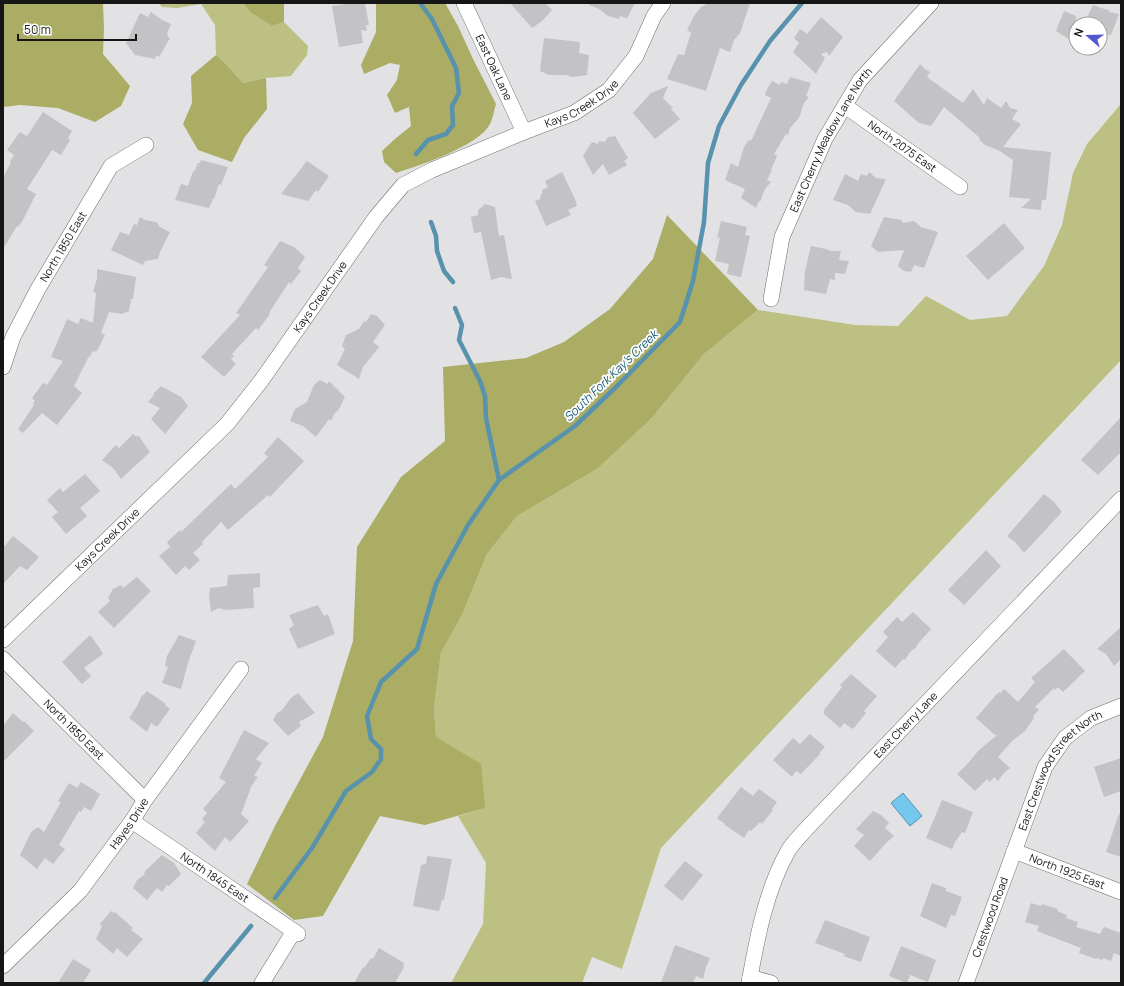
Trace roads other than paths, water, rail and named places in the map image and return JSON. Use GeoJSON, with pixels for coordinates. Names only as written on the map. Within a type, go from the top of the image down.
{"type":"FeatureCollection","features":[{"type":"Feature","properties":{"kind":"street","name":"East Oak Lane"},"geometry":{"type":"LineString","coordinates":[[464,3],[524,132]]}},
{"type":"Feature","properties":{"kind":"street","name":"Kays Creek Drive"},"geometry":{"type":"LineString","coordinates":[[3,640],[227,424],[261,381],[376,217],[403,185],[432,170],[574,113],[609,90],[636,56],[654,16],[663,3]]}},
{"type":"Feature","properties":{"kind":"street","name":"East Cherry Meadow Lane North"},"geometry":{"type":"LineString","coordinates":[[771,299],[782,237],[825,139],[860,80],[931,3]]}},
{"type":"Feature","properties":{"kind":"street","name":"North 2075 East"},"geometry":{"type":"LineString","coordinates":[[845,106],[960,187]]}},
{"type":"Feature","properties":{"kind":"street","name":"North 1850 East"},"geometry":{"type":"LineString","coordinates":[[3,368],[16,330],[38,289],[111,166],[146,145]]}},
{"type":"Feature","properties":{"kind":"street","name":"East Cherry Lane"},"geometry":{"type":"LineString","coordinates":[[750,980],[765,909],[777,874],[789,849],[815,819],[1121,499]]}},
{"type":"Feature","properties":{"kind":"street","name":"North 1850 East"},"geometry":{"type":"LineString","coordinates":[[3,659],[146,800]]}},
{"type":"Feature","properties":{"kind":"street","name":"Hayes Drive"},"geometry":{"type":"LineString","coordinates":[[3,966],[80,890],[132,821],[241,669]]}},
{"type":"Feature","properties":{"kind":"street","name":"East Crestwood Street North"},"geometry":{"type":"LineString","coordinates":[[1014,851],[1045,766],[1065,738],[1091,718],[1121,706]]}},
{"type":"Feature","properties":{"kind":"street","name":"North 1845 East"},"geometry":{"type":"LineString","coordinates":[[132,821],[296,933],[262,983]]}},
{"type":"Feature","properties":{"kind":"street","name":"North 1925 East"},"geometry":{"type":"LineString","coordinates":[[1014,851],[1121,892]]}},
{"type":"Feature","properties":{"kind":"street","name":"Crestwood Road"},"geometry":{"type":"LineString","coordinates":[[966,983],[1014,851]]}},
{"type":"Feature","properties":{"kind":"street"},"geometry":{"type":"LineString","coordinates":[[750,980],[771,983]]}},
{"type":"Feature","properties":{"kind":"water"},"geometry":{"type":"Polygon","coordinates":[[[903,793],[922,816],[910,826],[891,803],[903,793]]]}},
{"type":"Feature","properties":{"kind":"waterway"},"geometry":{"type":"LineString","coordinates":[[416,154],[428,140],[446,134],[453,125],[452,106],[459,93],[456,68],[432,19],[420,3]]}},
{"type":"Feature","properties":{"kind":"waterway","name":"South Fork Kay's Creek"},"geometry":{"type":"LineString","coordinates":[[275,898],[312,848],[346,791],[372,772],[381,759],[381,749],[371,739],[367,716],[381,682],[417,649],[436,584],[468,525],[499,480],[575,426],[680,322],[693,281],[704,222],[708,163],[719,126],[741,85],[770,41],[802,3]]}},
{"type":"Feature","properties":{"kind":"waterway"},"geometry":{"type":"LineString","coordinates":[[431,222],[436,236],[437,251],[444,271],[453,282]]}},
{"type":"Feature","properties":{"kind":"waterway"},"geometry":{"type":"LineString","coordinates":[[455,308],[462,325],[459,340],[480,381],[485,396],[486,418],[499,480]]}},
{"type":"Feature","properties":{"kind":"waterway","name":"South Fork Kay's Creek"},"geometry":{"type":"LineString","coordinates":[[204,983],[251,926]]}}]}
